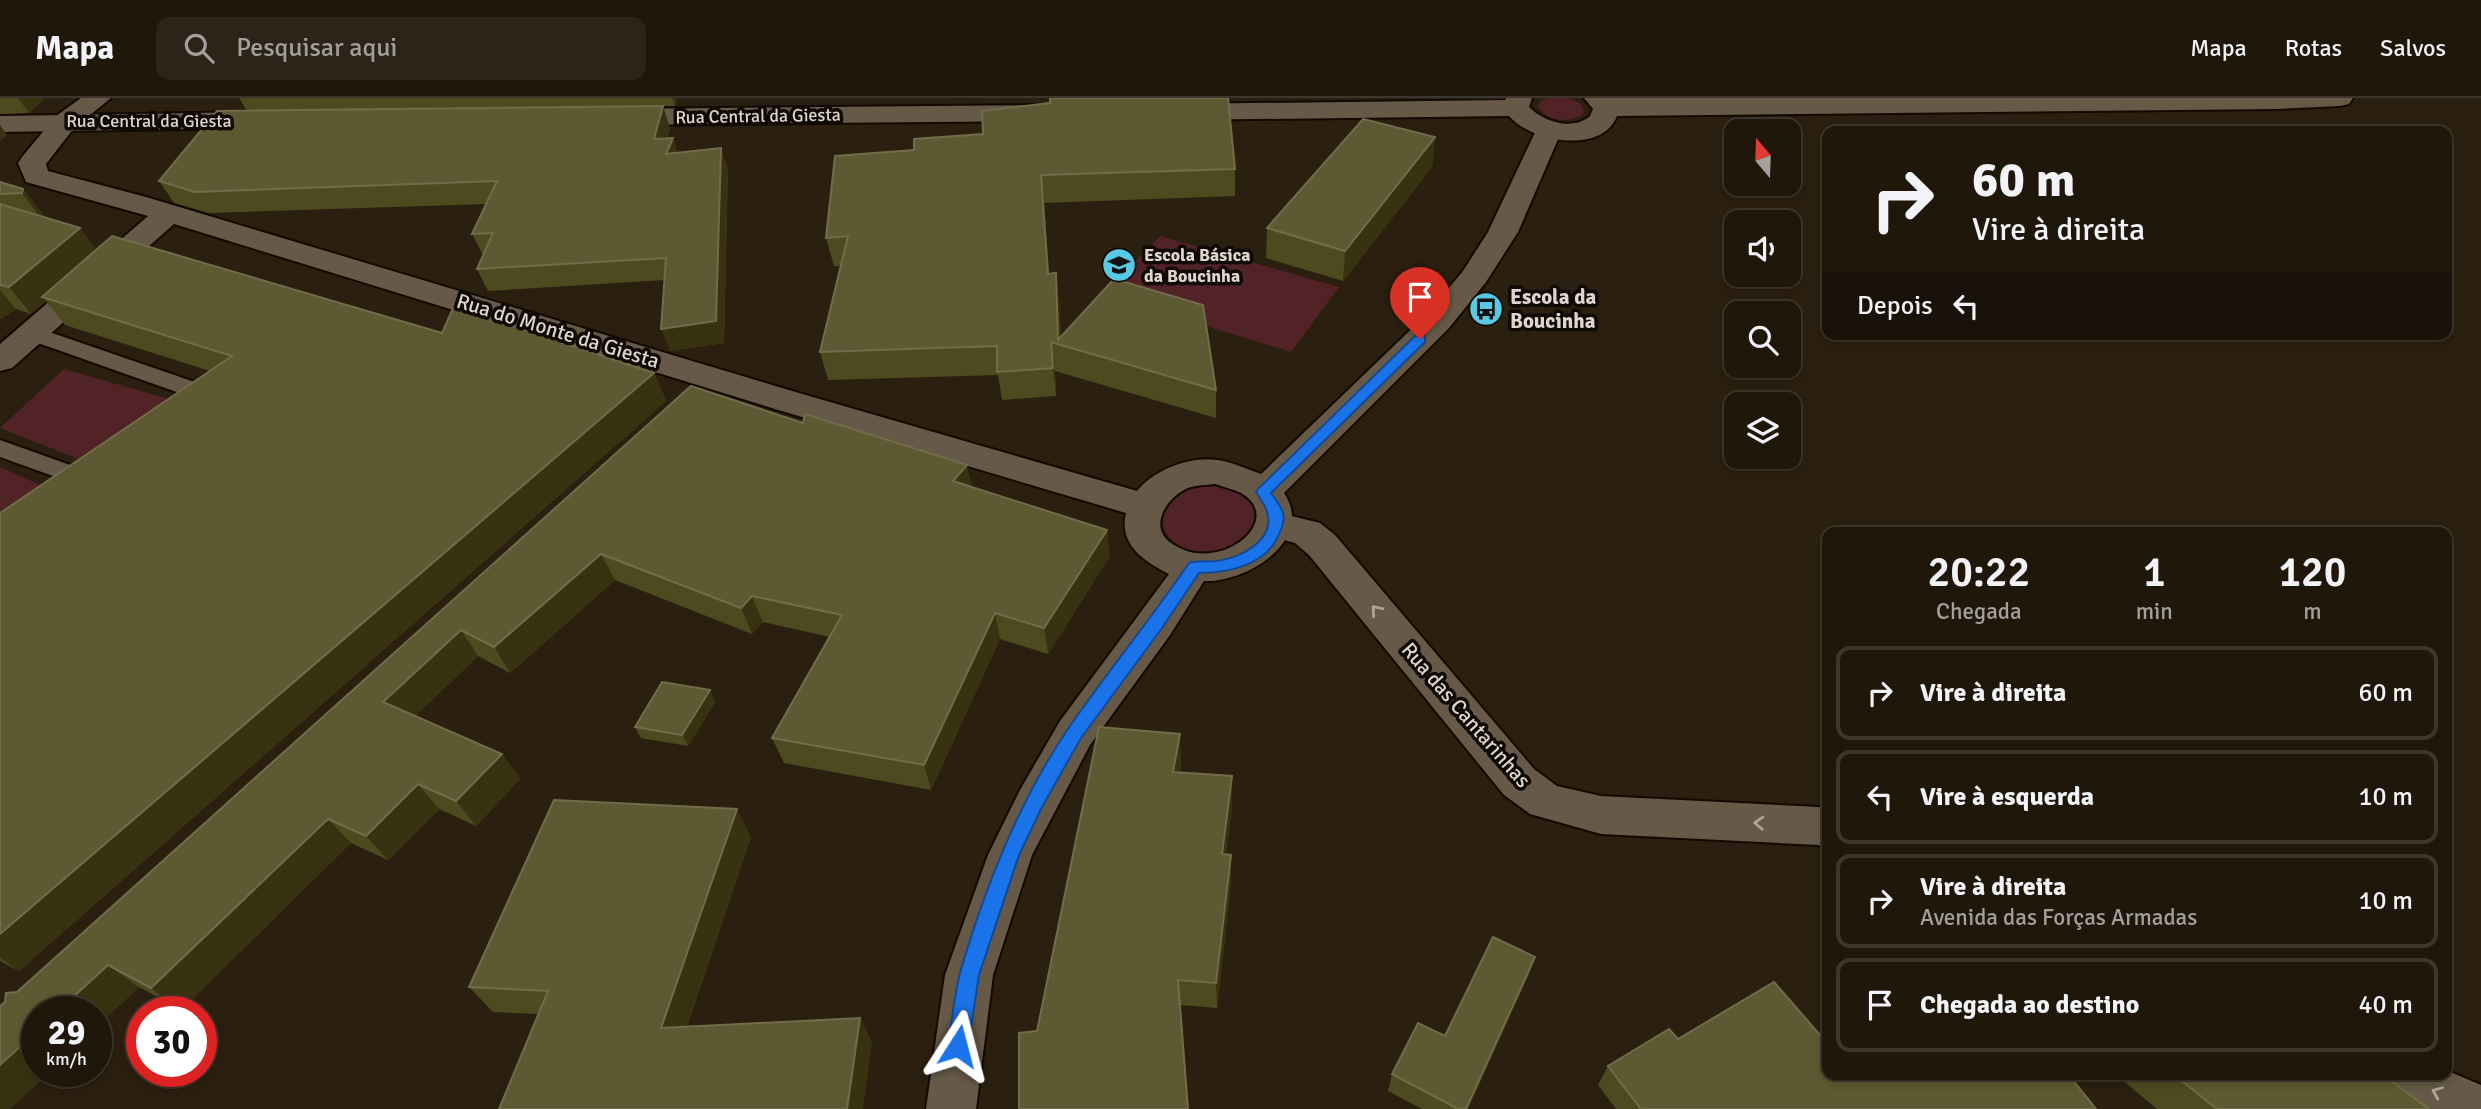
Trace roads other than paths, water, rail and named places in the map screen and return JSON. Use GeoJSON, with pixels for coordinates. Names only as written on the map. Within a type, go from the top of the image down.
{"type":"FeatureCollection","features":[{"type":"Feature","properties":{"kind":"street"},"geometry":{"type":"LineString","coordinates":[[65,122],[97,98]]}},
{"type":"Feature","properties":{"kind":"street"},"geometry":{"type":"LineString","coordinates":[[1150,112],[1517,103],[1527,121],[1549,130],[1564,132],[1591,128],[1601,122],[1606,116],[1601,103],[2277,102],[2340,98]]}},
{"type":"Feature","properties":{"kind":"street","name":"Rua Central da Giesta"},"geometry":{"type":"LineString","coordinates":[[595,117],[1067,113]]}},
{"type":"Feature","properties":{"kind":"street","name":"Rua Central da Giesta"},"geometry":{"type":"LineString","coordinates":[[0,124],[290,120]]}},
{"type":"Feature","properties":{"kind":"street","name":"Rua do Monte da Giesta"},"geometry":{"type":"LineString","coordinates":[[65,122],[32,163],[36,176],[1145,506]]}},
{"type":"Feature","properties":{"kind":"street"},"geometry":{"type":"LineString","coordinates":[[1269,509],[1475,276],[1503,232],[1549,130]]}},
{"type":"Feature","properties":{"kind":"street"},"geometry":{"type":"LineString","coordinates":[[0,361],[168,214]]}},
{"type":"Feature","properties":{"kind":"street"},"geometry":{"type":"LineString","coordinates":[[685,405],[715,378]]}},
{"type":"Feature","properties":{"kind":"street"},"geometry":{"type":"LineString","coordinates":[[1199,473],[1235,476],[1251,482],[1269,509],[1269,540],[1256,553],[1238,562],[1216,567],[1194,567],[1173,561],[1156,551],[1143,530],[1145,506],[1153,494],[1181,477],[1199,473]]}},
{"type":"Feature","properties":{"kind":"street","name":"Rua das Cantarinhas"},"geometry":{"type":"LineString","coordinates":[[1269,509],[1307,532],[1322,545],[1519,782],[1545,801],[1601,815],[1822,827]]}},
{"type":"Feature","properties":{"kind":"street"},"geometry":{"type":"LineString","coordinates":[[951,1109],[970,975],[1010,855],[1035,803],[1075,733],[1156,624],[1194,567]]}},
{"type":"Feature","properties":{"kind":"street"},"geometry":{"type":"LineString","coordinates":[[2411,1080],[2477,1109]]}},
{"type":"Feature","properties":{"kind":"lane"},"geometry":{"type":"LineString","coordinates":[[32,333],[204,393],[169,416]]}},
{"type":"Feature","properties":{"kind":"lane"},"geometry":{"type":"LineString","coordinates":[[0,448],[78,477]]}},
{"type":"Feature","properties":{"kind":"lane"},"geometry":{"type":"LineString","coordinates":[[56,493],[101,462]]}},
{"type":"Feature","properties":{"kind":"place","name":"Escola Básica da Boucinha"},"geometry":{"type":"Point","coordinates":[1119,265]}},
{"type":"Feature","properties":{"kind":"place","name":"Escola da Boucinha"},"geometry":{"type":"Point","coordinates":[1486,309]}}]}
